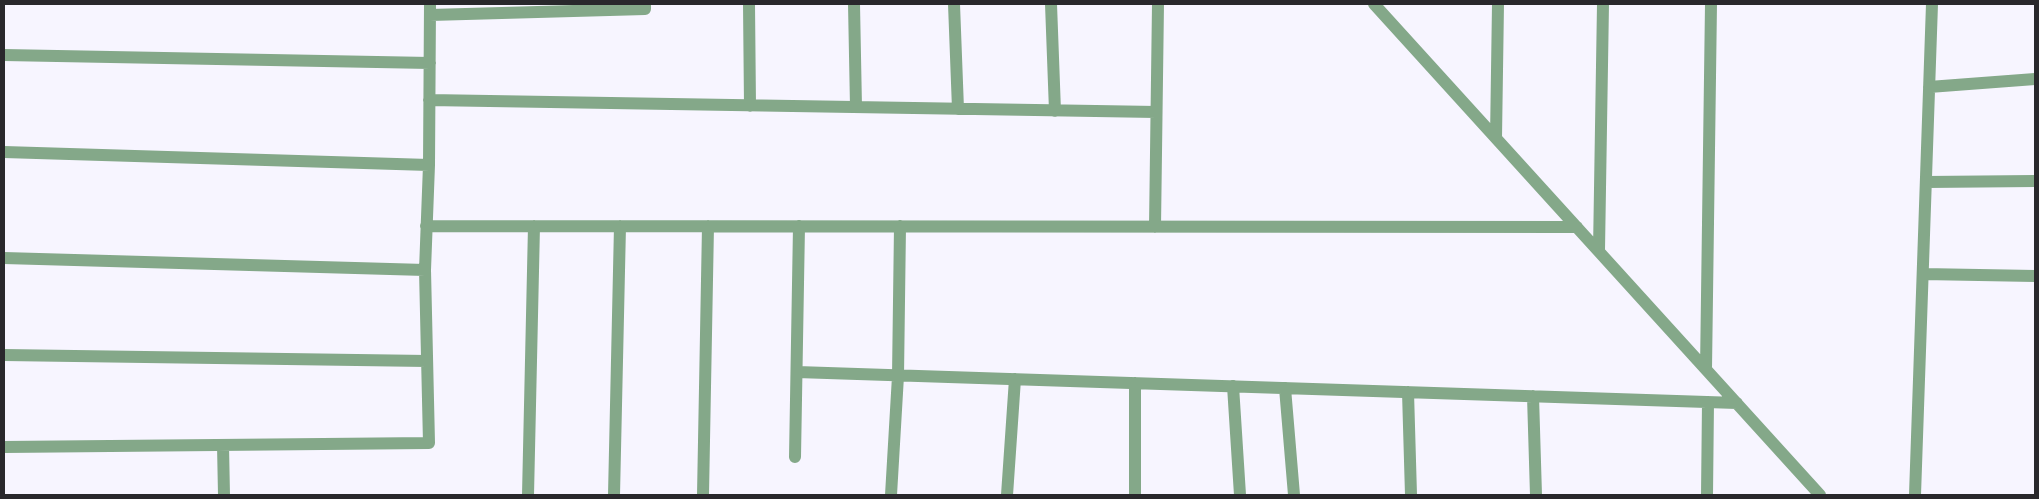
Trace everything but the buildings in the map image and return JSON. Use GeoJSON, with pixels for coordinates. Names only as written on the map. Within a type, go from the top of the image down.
{"type":"FeatureCollection","features":[{"type":"Feature","properties":{"kind":"street"},"geometry":{"type":"LineString","coordinates":[[4,447],[429,443],[425,270],[429,165],[430,9],[645,9],[645,4]]}},
{"type":"Feature","properties":{"kind":"street"},"geometry":{"type":"LineString","coordinates":[[749,4],[750,106]]}},
{"type":"Feature","properties":{"kind":"street"},"geometry":{"type":"LineString","coordinates":[[854,4],[856,107]]}},
{"type":"Feature","properties":{"kind":"street"},"geometry":{"type":"LineString","coordinates":[[954,4],[958,109]]}},
{"type":"Feature","properties":{"kind":"street"},"geometry":{"type":"LineString","coordinates":[[1051,4],[1054,111]]}},
{"type":"Feature","properties":{"kind":"street"},"geometry":{"type":"LineString","coordinates":[[1155,227],[1158,4]]}},
{"type":"Feature","properties":{"kind":"street"},"geometry":{"type":"LineString","coordinates":[[1374,4],[1820,495]]}},
{"type":"Feature","properties":{"kind":"street"},"geometry":{"type":"LineString","coordinates":[[1496,138],[1498,4]]}},
{"type":"Feature","properties":{"kind":"street"},"geometry":{"type":"LineString","coordinates":[[1598,250],[1603,4]]}},
{"type":"Feature","properties":{"kind":"street"},"geometry":{"type":"LineString","coordinates":[[1706,369],[1711,4]]}},
{"type":"Feature","properties":{"kind":"street"},"geometry":{"type":"LineString","coordinates":[[1914,495],[1932,4]]}},
{"type":"Feature","properties":{"kind":"street"},"geometry":{"type":"LineString","coordinates":[[4,56],[430,63]]}},
{"type":"Feature","properties":{"kind":"street"},"geometry":{"type":"LineString","coordinates":[[1929,87],[2035,79]]}},
{"type":"Feature","properties":{"kind":"street"},"geometry":{"type":"LineString","coordinates":[[429,100],[1156,112]]}},
{"type":"Feature","properties":{"kind":"street"},"geometry":{"type":"LineString","coordinates":[[4,152],[429,165]]}},
{"type":"Feature","properties":{"kind":"street"},"geometry":{"type":"LineString","coordinates":[[1926,182],[2035,181]]}},
{"type":"Feature","properties":{"kind":"street"},"geometry":{"type":"LineString","coordinates":[[426,226],[1578,227]]}},
{"type":"Feature","properties":{"kind":"street"},"geometry":{"type":"LineString","coordinates":[[528,495],[534,226]]}},
{"type":"Feature","properties":{"kind":"street"},"geometry":{"type":"LineString","coordinates":[[614,495],[620,226]]}},
{"type":"Feature","properties":{"kind":"street"},"geometry":{"type":"LineString","coordinates":[[703,495],[708,226]]}},
{"type":"Feature","properties":{"kind":"street"},"geometry":{"type":"LineString","coordinates":[[795,457],[799,226]]}},
{"type":"Feature","properties":{"kind":"street"},"geometry":{"type":"LineString","coordinates":[[892,495],[898,376],[900,226]]}},
{"type":"Feature","properties":{"kind":"street"},"geometry":{"type":"LineString","coordinates":[[4,258],[425,270]]}},
{"type":"Feature","properties":{"kind":"street"},"geometry":{"type":"LineString","coordinates":[[1923,274],[2035,276]]}},
{"type":"Feature","properties":{"kind":"street"},"geometry":{"type":"LineString","coordinates":[[4,355],[427,361]]}},
{"type":"Feature","properties":{"kind":"street"},"geometry":{"type":"LineString","coordinates":[[797,372],[1737,403]]}},
{"type":"Feature","properties":{"kind":"street"},"geometry":{"type":"LineString","coordinates":[[1007,495],[1015,379]]}},
{"type":"Feature","properties":{"kind":"street"},"geometry":{"type":"LineString","coordinates":[[1135,384],[1135,495]]}},
{"type":"Feature","properties":{"kind":"street"},"geometry":{"type":"LineString","coordinates":[[1233,386],[1240,495]]}},
{"type":"Feature","properties":{"kind":"street"},"geometry":{"type":"LineString","coordinates":[[1285,388],[1294,495]]}},
{"type":"Feature","properties":{"kind":"street"},"geometry":{"type":"LineString","coordinates":[[1408,392],[1412,495]]}},
{"type":"Feature","properties":{"kind":"street"},"geometry":{"type":"LineString","coordinates":[[1533,396],[1536,495]]}},
{"type":"Feature","properties":{"kind":"street"},"geometry":{"type":"LineString","coordinates":[[1706,495],[1708,402]]}},
{"type":"Feature","properties":{"kind":"street"},"geometry":{"type":"LineString","coordinates":[[223,445],[224,495]]}}]}
